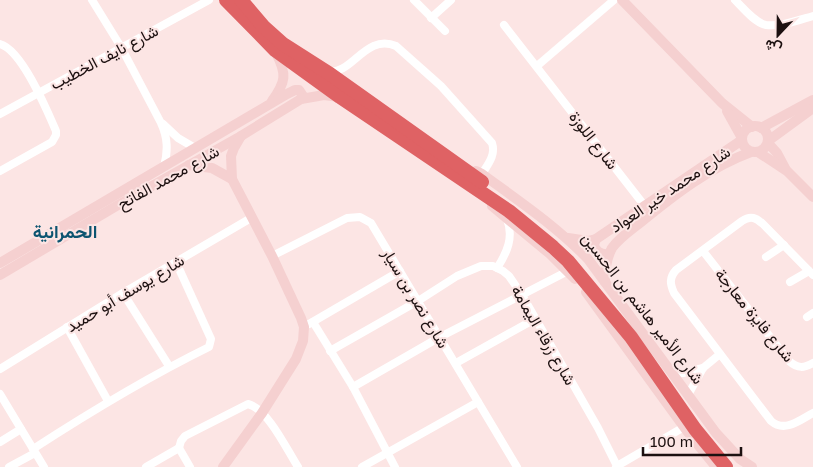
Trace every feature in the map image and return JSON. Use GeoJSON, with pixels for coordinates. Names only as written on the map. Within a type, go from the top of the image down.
{"type":"FeatureCollection","features":[{"type":"Feature","properties":{"kind":"highway","name":"شارع الأمير هاشم بن الحسين"},"geometry":{"type":"LineString","coordinates":[[226,0],[274,50],[508,211],[568,261],[631,337],[694,427],[726,467]]}},
{"type":"Feature","properties":{"kind":"highway","name":"شارع الأمير هاشم بن الحسين"},"geometry":{"type":"LineString","coordinates":[[241,0],[271,34],[321,69],[341,75],[547,232],[577,260],[619,310],[694,427],[739,464]]}},
{"type":"Feature","properties":{"kind":"main road"},"geometry":{"type":"LineString","coordinates":[[622,0],[722,103],[756,127],[765,131],[768,142],[787,171]]}},
{"type":"Feature","properties":{"kind":"main road"},"geometry":{"type":"LineString","coordinates":[[272,102],[284,75],[283,66],[274,50]]}},
{"type":"Feature","properties":{"kind":"main road","name":"شارع محمد الفاتح"},"geometry":{"type":"LineString","coordinates":[[0,263],[272,102],[295,90],[299,90],[302,93],[301,100]]}},
{"type":"Feature","properties":{"kind":"main road","name":"شارع محمد الفاتح"},"geometry":{"type":"LineString","coordinates":[[0,275],[301,100],[324,95],[340,97]]}},
{"type":"Feature","properties":{"kind":"main road"},"geometry":{"type":"LineString","coordinates":[[742,139],[746,131],[813,100]]}},
{"type":"Feature","properties":{"kind":"main road"},"geometry":{"type":"LineString","coordinates":[[722,103],[745,147],[787,171],[811,192]]}},
{"type":"Feature","properties":{"kind":"main road"},"geometry":{"type":"LineString","coordinates":[[755,152],[763,150],[768,142],[813,108]]}},
{"type":"Feature","properties":{"kind":"main road"},"geometry":{"type":"LineString","coordinates":[[223,467],[262,413],[296,360],[308,325],[232,179],[232,156],[241,136]]}},
{"type":"Feature","properties":{"kind":"main road","name":"شارع محمد خير العواد"},"geometry":{"type":"LineString","coordinates":[[605,282],[605,268],[609,254],[617,242],[648,210],[742,139]]}},
{"type":"Feature","properties":{"kind":"main road","name":"شارع محمد خير العواد"},"geometry":{"type":"LineString","coordinates":[[568,238],[596,239],[678,193],[738,156],[755,152]]}},
{"type":"Feature","properties":{"kind":"main road"},"geometry":{"type":"LineString","coordinates":[[189,165],[212,168],[232,179]]}},
{"type":"Feature","properties":{"kind":"main road","name":"شارع الأمير هاشم بن الحسين"},"geometry":{"type":"LineString","coordinates":[[467,172],[474,171],[482,174],[568,238],[605,282],[739,464],[752,467]]}},
{"type":"Feature","properties":{"kind":"main road","name":"شارع الأمير هاشم بن الحسين"},"geometry":{"type":"LineString","coordinates":[[476,189],[507,219],[568,271],[632,354],[694,427],[716,467]]}},
{"type":"Feature","properties":{"kind":"main road"},"geometry":{"type":"LineString","coordinates":[[596,239],[594,245],[597,251],[603,255],[609,254]]}},
{"type":"Feature","properties":{"kind":"street"},"geometry":{"type":"LineString","coordinates":[[92,0],[121,47],[162,123],[167,149],[164,167]]}},
{"type":"Feature","properties":{"kind":"street","name":"شارع نايف الخطيب"},"geometry":{"type":"LineString","coordinates":[[0,114],[209,0]]}},
{"type":"Feature","properties":{"kind":"street"},"geometry":{"type":"LineString","coordinates":[[414,0],[445,31]]}},
{"type":"Feature","properties":{"kind":"street"},"geometry":{"type":"LineString","coordinates":[[431,18],[451,0]]}},
{"type":"Feature","properties":{"kind":"street"},"geometry":{"type":"LineString","coordinates":[[537,66],[614,0]]}},
{"type":"Feature","properties":{"kind":"street"},"geometry":{"type":"LineString","coordinates":[[735,0],[766,25],[776,25],[813,16]]}},
{"type":"Feature","properties":{"kind":"street","name":"شارع اللوزة"},"geometry":{"type":"LineString","coordinates":[[504,26],[648,210]]}},
{"type":"Feature","properties":{"kind":"street"},"geometry":{"type":"LineString","coordinates":[[341,75],[375,45],[389,43],[396,46],[441,86],[492,143],[494,148],[492,156],[482,174]]}},
{"type":"Feature","properties":{"kind":"street"},"geometry":{"type":"LineString","coordinates":[[0,44],[12,50],[39,92],[56,131],[55,139],[0,171]]}},
{"type":"Feature","properties":{"kind":"street"},"geometry":{"type":"LineString","coordinates":[[162,123],[178,138],[195,148]]}},
{"type":"Feature","properties":{"kind":"street","name":"شارع نصر بن سيار"},"geometry":{"type":"LineString","coordinates":[[272,256],[347,218],[360,217],[371,223],[517,467]]}},
{"type":"Feature","properties":{"kind":"street"},"geometry":{"type":"LineString","coordinates":[[790,282],[811,273],[763,224],[756,218],[750,217],[742,220],[676,270],[670,278],[674,293],[775,424],[786,427],[813,413]]}},
{"type":"Feature","properties":{"kind":"street","name":"شارع يوسف أبو حميد"},"geometry":{"type":"LineString","coordinates":[[0,369],[123,293],[251,218]]}},
{"type":"Feature","properties":{"kind":"street"},"geometry":{"type":"LineString","coordinates":[[330,350],[418,301],[457,276],[472,269],[487,266],[497,268],[509,244],[510,227],[507,219]]}},
{"type":"Feature","properties":{"kind":"street"},"geometry":{"type":"LineString","coordinates":[[766,257],[784,245]]}},
{"type":"Feature","properties":{"kind":"street","name":"شارع فايزة معارجة"},"geometry":{"type":"LineString","coordinates":[[703,250],[789,361],[802,368],[813,363]]}},
{"type":"Feature","properties":{"kind":"street"},"geometry":{"type":"LineString","coordinates":[[9,467],[108,401],[169,366],[209,347],[211,339],[176,262]]}},
{"type":"Feature","properties":{"kind":"street","name":"شارع زرقاء اليمامة"},"geometry":{"type":"LineString","coordinates":[[497,268],[509,276],[522,295],[598,428],[616,467]]}},
{"type":"Feature","properties":{"kind":"street"},"geometry":{"type":"LineString","coordinates":[[395,467],[353,387],[330,350],[308,325],[400,271]]}},
{"type":"Feature","properties":{"kind":"street"},"geometry":{"type":"LineString","coordinates":[[353,387],[440,337],[568,271]]}},
{"type":"Feature","properties":{"kind":"street"},"geometry":{"type":"LineString","coordinates":[[123,293],[169,366]]}},
{"type":"Feature","properties":{"kind":"street"},"geometry":{"type":"LineString","coordinates":[[456,363],[535,319]]}},
{"type":"Feature","properties":{"kind":"street"},"geometry":{"type":"LineString","coordinates":[[67,327],[108,401]]}},
{"type":"Feature","properties":{"kind":"street"},"geometry":{"type":"LineString","coordinates":[[688,395],[703,368],[720,354]]}},
{"type":"Feature","properties":{"kind":"street"},"geometry":{"type":"LineString","coordinates":[[673,374],[703,368]]}},
{"type":"Feature","properties":{"kind":"street"},"geometry":{"type":"LineString","coordinates":[[0,394],[44,467]]}},
{"type":"Feature","properties":{"kind":"street"},"geometry":{"type":"LineString","coordinates":[[362,467],[478,402]]}},
{"type":"Feature","properties":{"kind":"street"},"geometry":{"type":"LineString","coordinates":[[146,467],[179,448],[185,436],[248,404],[262,413],[298,467]]}},
{"type":"Feature","properties":{"kind":"street"},"geometry":{"type":"LineString","coordinates":[[616,467],[694,427]]}},
{"type":"Feature","properties":{"kind":"street"},"geometry":{"type":"LineString","coordinates":[[0,442],[21,429]]}},
{"type":"Feature","properties":{"kind":"street"},"geometry":{"type":"LineString","coordinates":[[179,448],[190,467]]}},
{"type":"Feature","properties":{"kind":"district","name":"الحمرانية"},"geometry":{"type":"Point","coordinates":[65,231]}}]}
